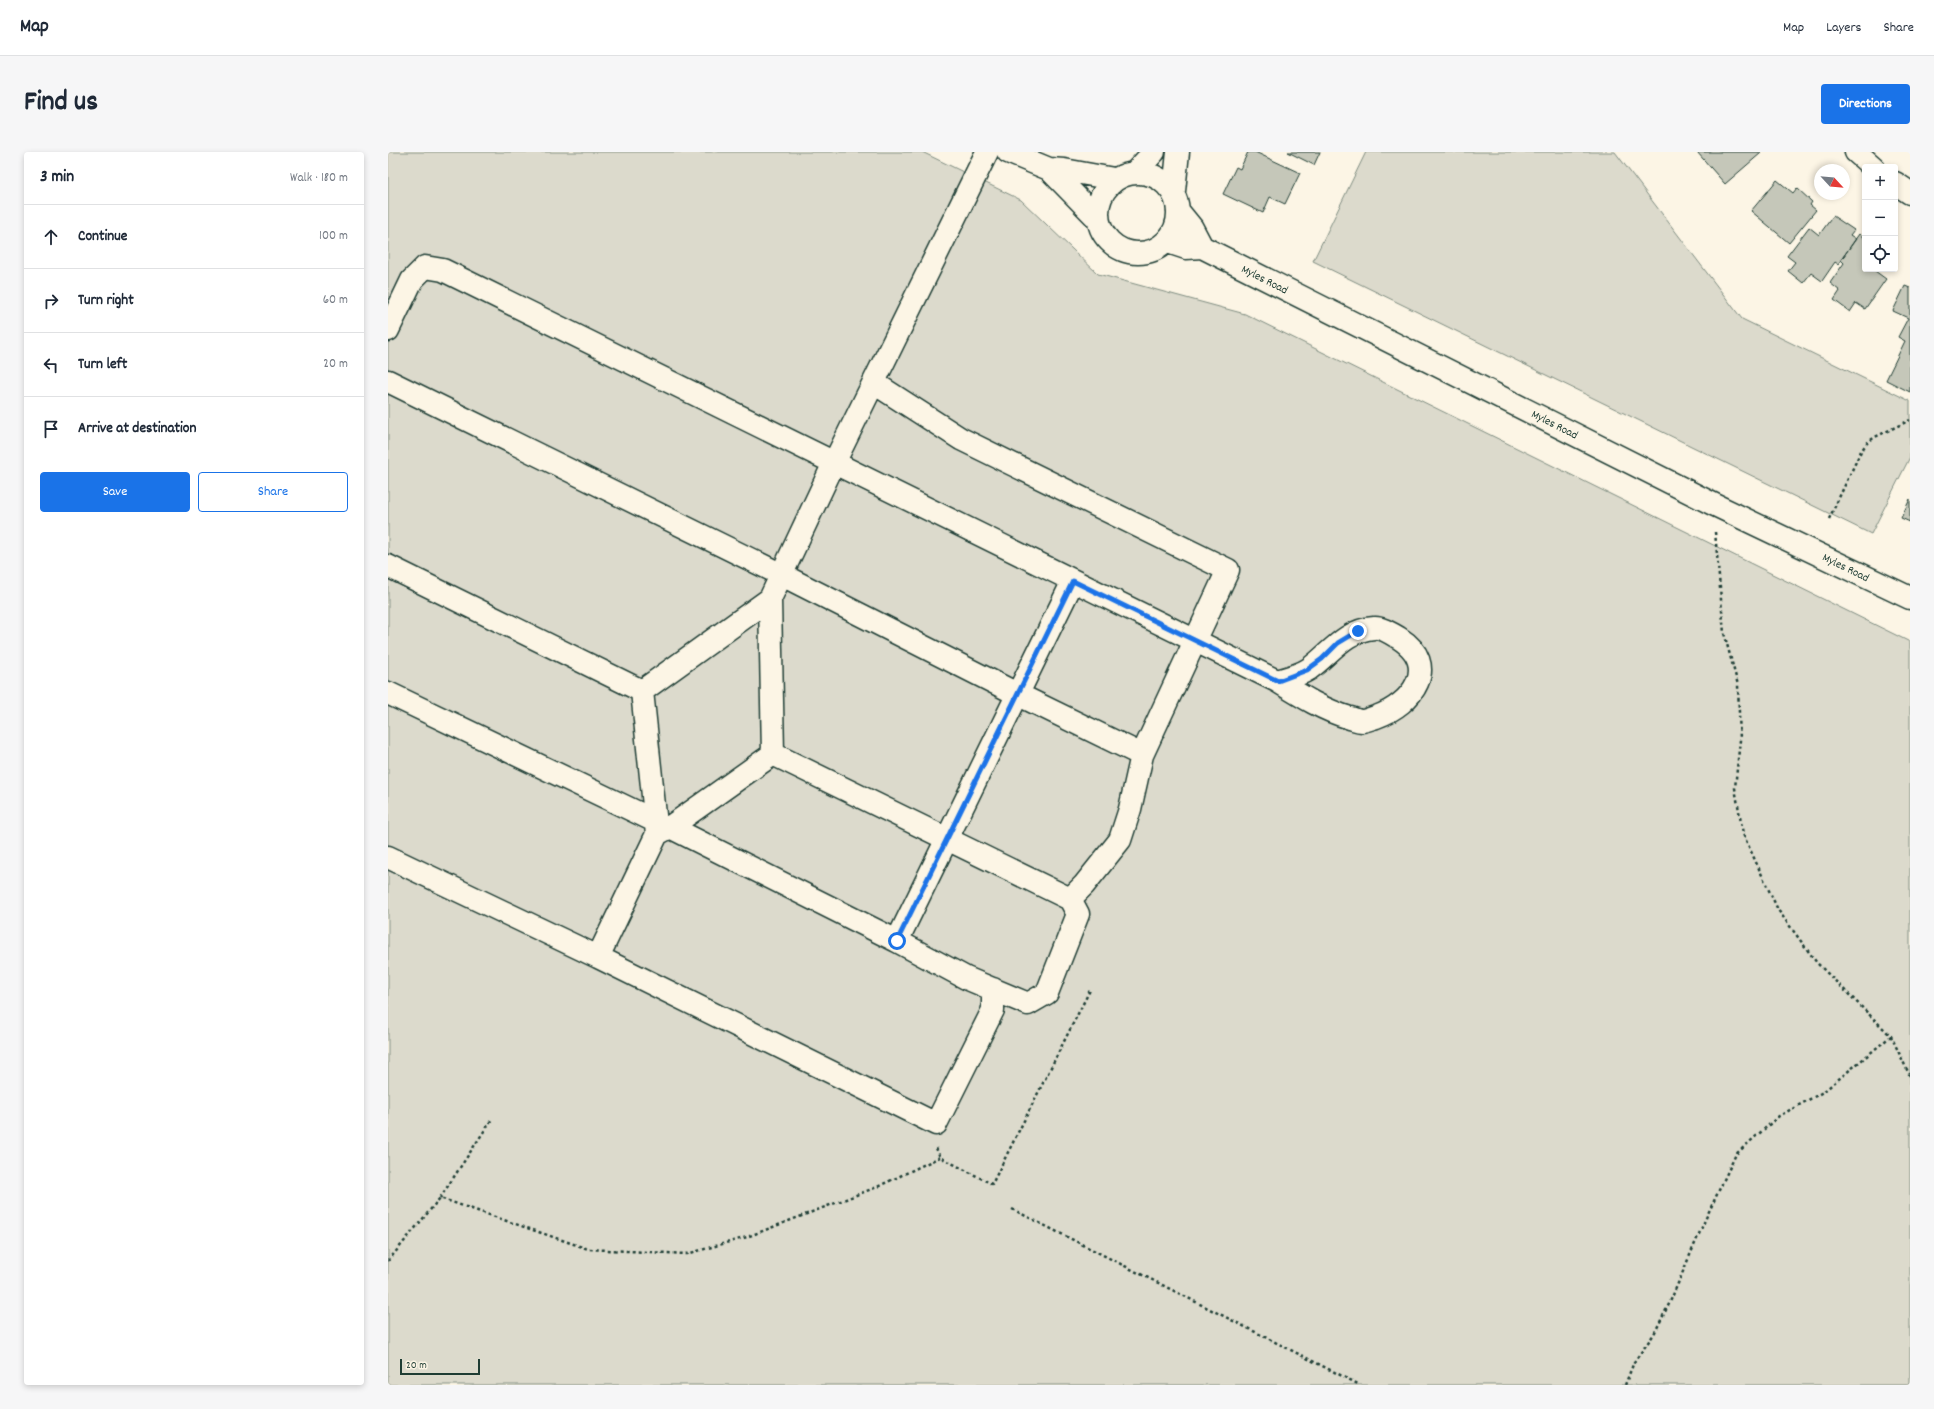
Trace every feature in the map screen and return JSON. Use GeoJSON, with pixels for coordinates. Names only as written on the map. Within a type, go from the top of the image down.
{"type":"FeatureCollection","features":[{"type":"Feature","properties":{"kind":"street"},"geometry":{"type":"LineString","coordinates":[[773,754],[770,599],[780,574],[987,152]]}},
{"type":"Feature","properties":{"kind":"street"},"geometry":{"type":"LineString","coordinates":[[1008,152],[1049,169],[1064,170],[1114,179],[1136,171],[1154,152]]}},
{"type":"Feature","properties":{"kind":"street"},"geometry":{"type":"LineString","coordinates":[[1178,152],[1174,191],[1179,212],[1192,228],[1202,247]]}},
{"type":"Feature","properties":{"kind":"street"},"geometry":{"type":"LineString","coordinates":[[1856,152],[1870,164]]}},
{"type":"Feature","properties":{"kind":"street"},"geometry":{"type":"LineString","coordinates":[[1049,169],[1097,218],[1104,237],[1120,250],[1140,253],[1159,248],[1168,242],[1173,233],[1179,212]]}},
{"type":"Feature","properties":{"kind":"street"},"geometry":{"type":"LineString","coordinates":[[1136,171],[1158,176],[1174,191]]}},
{"type":"Feature","properties":{"kind":"street"},"geometry":{"type":"LineString","coordinates":[[1097,218],[1100,197],[1114,179]]}},
{"type":"Feature","properties":{"kind":"street"},"geometry":{"type":"LineString","coordinates":[[1898,185],[1910,193]]}},
{"type":"Feature","properties":{"kind":"street","name":"Myles Road"},"geometry":{"type":"LineString","coordinates":[[1168,242],[1186,248],[1202,247],[1713,504],[1910,598]]}},
{"type":"Feature","properties":{"kind":"street"},"geometry":{"type":"LineString","coordinates":[[388,330],[412,280],[425,268],[443,270],[1278,681],[1313,704],[1362,721],[1385,713],[1410,696],[1421,675],[1418,656],[1406,643],[1393,634],[1375,628],[1358,631],[1338,643],[1322,659],[1307,670],[1278,681]]}},
{"type":"Feature","properties":{"kind":"street"},"geometry":{"type":"LineString","coordinates":[[388,381],[780,574],[1017,694],[1142,755]]}},
{"type":"Feature","properties":{"kind":"street"},"geometry":{"type":"LineString","coordinates":[[874,383],[961,439],[1228,570],[1142,755],[1130,809],[1120,840],[1084,885],[1070,899]]}},
{"type":"Feature","properties":{"kind":"street"},"geometry":{"type":"LineString","coordinates":[[388,566],[642,691]]}},
{"type":"Feature","properties":{"kind":"street"},"geometry":{"type":"LineString","coordinates":[[897,941],[1073,581]]}},
{"type":"Feature","properties":{"kind":"street"},"geometry":{"type":"LineString","coordinates":[[642,691],[770,599]]}},
{"type":"Feature","properties":{"kind":"street"},"geometry":{"type":"LineString","coordinates":[[642,691],[661,828]]}},
{"type":"Feature","properties":{"kind":"street"},"geometry":{"type":"LineString","coordinates":[[388,693],[661,828],[897,941],[966,978],[1028,1004],[1047,993],[1078,914],[1070,899],[946,840],[773,754]]}},
{"type":"Feature","properties":{"kind":"street"},"geometry":{"type":"LineString","coordinates":[[598,957],[661,828],[773,754]]}},
{"type":"Feature","properties":{"kind":"street"},"geometry":{"type":"LineString","coordinates":[[388,857],[598,957],[936,1124],[993,1010],[993,989]]}},
{"type":"Feature","properties":{"kind":"path"},"geometry":{"type":"LineString","coordinates":[[1829,519],[1861,451],[1868,442],[1910,420]]}},
{"type":"Feature","properties":{"kind":"path"},"geometry":{"type":"LineString","coordinates":[[1713,504],[1724,633],[1738,685],[1740,740],[1735,788],[1743,834],[1778,910],[1786,922],[1817,963],[1891,1036],[1910,1076]]}},
{"type":"Feature","properties":{"kind":"path"},"geometry":{"type":"LineString","coordinates":[[936,1124],[936,1147],[940,1157],[992,1184],[1091,988]]}},
{"type":"Feature","properties":{"kind":"path"},"geometry":{"type":"LineString","coordinates":[[1625,1385],[1634,1362],[1654,1334],[1670,1302],[1705,1220],[1736,1154],[1779,1116],[1823,1092],[1891,1036]]}},
{"type":"Feature","properties":{"kind":"path"},"geometry":{"type":"LineString","coordinates":[[388,1261],[440,1198],[492,1119]]}},
{"type":"Feature","properties":{"kind":"path"},"geometry":{"type":"LineString","coordinates":[[440,1198],[588,1249],[687,1254],[747,1238],[877,1187],[940,1157]]}},
{"type":"Feature","properties":{"kind":"path"},"geometry":{"type":"LineString","coordinates":[[1012,1209],[1360,1385]]}},
{"type":"Feature","properties":{"kind":"shaded area"},"geometry":{"type":"Polygon","coordinates":[[[388,152],[922,152],[1021,200],[1098,274],[1245,314],[1910,642],[1910,1385],[388,1385],[388,152]]]}},
{"type":"Feature","properties":{"kind":"shaded area"},"geometry":{"type":"Polygon","coordinates":[[[1366,152],[1615,152],[1742,319],[1910,401],[1910,457],[1871,534],[1313,261],[1366,152]]]}},
{"type":"Feature","properties":{"kind":"building"},"geometry":{"type":"Polygon","coordinates":[[[1248,152],[1255,152],[1300,173],[1285,204],[1270,197],[1263,213],[1223,194],[1236,167],[1240,169],[1248,152]]]}},
{"type":"Feature","properties":{"kind":"building"},"geometry":{"type":"Polygon","coordinates":[[[1288,152],[1320,152],[1314,165],[1288,152]]]}},
{"type":"Feature","properties":{"kind":"building"},"geometry":{"type":"Polygon","coordinates":[[[1697,152],[1760,152],[1761,153],[1725,184],[1697,152]]]}},
{"type":"Feature","properties":{"kind":"building"},"geometry":{"type":"Polygon","coordinates":[[[1777,180],[1793,193],[1797,188],[1812,202],[1810,205],[1816,210],[1789,243],[1751,211],[1777,180]]]}},
{"type":"Feature","properties":{"kind":"building"},"geometry":{"type":"Polygon","coordinates":[[[1833,216],[1854,230],[1850,235],[1856,239],[1838,264],[1835,262],[1822,281],[1811,273],[1803,283],[1788,271],[1795,262],[1787,256],[1809,227],[1819,235],[1833,216]]]}},
{"type":"Feature","properties":{"kind":"building"},"geometry":{"type":"Polygon","coordinates":[[[1859,234],[1862,236],[1862,272],[1876,272],[1886,279],[1865,309],[1856,303],[1850,312],[1834,300],[1840,291],[1830,283],[1844,263],[1841,260],[1859,234]]]}},
{"type":"Feature","properties":{"kind":"building"},"geometry":{"type":"Polygon","coordinates":[[[1905,286],[1910,288],[1910,392],[1886,380],[1905,341],[1898,337],[1908,318],[1893,311],[1905,286]]]}},
{"type":"Feature","properties":{"kind":"building"},"geometry":{"type":"Polygon","coordinates":[[[1910,499],[1910,522],[1901,518],[1910,499]]]}},
{"type":"Feature","properties":{"kind":"route"},"geometry":{"type":"LineString","coordinates":[[897,941],[1073,581],[1278,681],[1307,670],[1322,659],[1338,643],[1358,631]]}}]}
